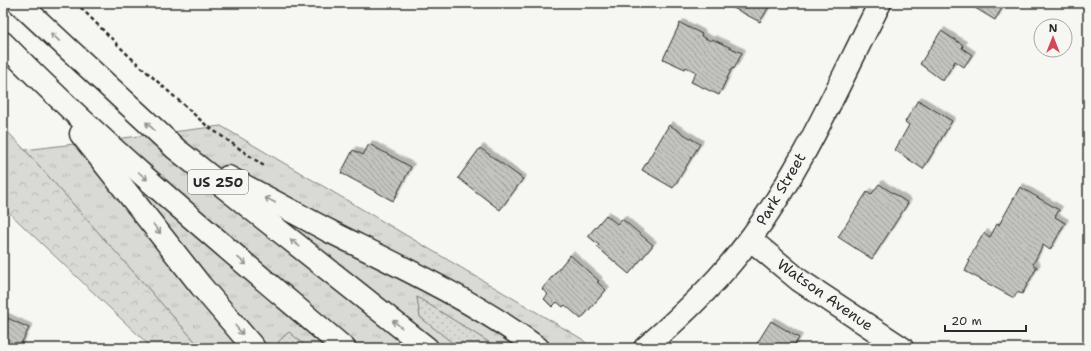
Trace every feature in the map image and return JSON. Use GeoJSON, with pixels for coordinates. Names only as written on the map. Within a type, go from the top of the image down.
{"type":"FeatureCollection","features":[{"type":"Feature","properties":{"kind":"main road","name":"US 250"},"geometry":{"type":"LineString","coordinates":[[19,3],[176,149],[427,348]]}},
{"type":"Feature","properties":{"kind":"main road","name":"Park Street"},"geometry":{"type":"LineString","coordinates":[[645,348],[679,319],[723,272],[750,239],[783,189],[880,3]]}},
{"type":"Feature","properties":{"kind":"main road","name":"US 250"},"geometry":{"type":"LineString","coordinates":[[3,43],[37,78],[143,177],[344,348]]}},
{"type":"Feature","properties":{"kind":"main road"},"geometry":{"type":"LineString","coordinates":[[37,78],[202,286],[254,348]]}},
{"type":"Feature","properties":{"kind":"main road"},"geometry":{"type":"LineString","coordinates":[[176,149],[288,210],[453,293],[510,328],[538,348]]}},
{"type":"Feature","properties":{"kind":"main road","name":"Watson Avenue"},"geometry":{"type":"LineString","coordinates":[[750,239],[799,280],[902,348]]}},
{"type":"Feature","properties":{"kind":"path"},"geometry":{"type":"LineString","coordinates":[[76,3],[129,56],[206,125],[267,168]]}},
{"type":"Feature","properties":{"kind":"green space"},"geometry":{"type":"Polygon","coordinates":[[[221,126],[582,339],[591,348],[498,348],[417,297],[420,317],[459,348],[308,348],[289,332],[278,342],[284,348],[201,348],[25,150],[221,126]]]}},
{"type":"Feature","properties":{"kind":"green space"},"geometry":{"type":"Polygon","coordinates":[[[3,127],[201,348],[152,348],[3,207],[3,127]]]}},
{"type":"Feature","properties":{"kind":"green space"},"geometry":{"type":"Polygon","coordinates":[[[417,297],[498,348],[459,348],[420,317],[417,297]]]}},
{"type":"Feature","properties":{"kind":"green space"},"geometry":{"type":"Polygon","coordinates":[[[289,332],[308,348],[284,348],[278,342],[289,332]]]}},
{"type":"Feature","properties":{"kind":"building"},"geometry":{"type":"Polygon","coordinates":[[[724,3],[771,3],[760,22],[724,3]]]}},
{"type":"Feature","properties":{"kind":"building"},"geometry":{"type":"Polygon","coordinates":[[[967,3],[1005,3],[995,20],[967,3]]]}},
{"type":"Feature","properties":{"kind":"building"},"geometry":{"type":"Polygon","coordinates":[[[680,23],[702,34],[701,36],[711,41],[712,39],[742,53],[734,69],[732,68],[719,95],[691,82],[696,72],[686,67],[685,69],[663,59],[680,23]]]}},
{"type":"Feature","properties":{"kind":"building"},"geometry":{"type":"Polygon","coordinates":[[[941,31],[963,45],[962,48],[972,55],[964,67],[955,61],[943,81],[920,64],[941,31]]]}},
{"type":"Feature","properties":{"kind":"building"},"geometry":{"type":"Polygon","coordinates":[[[918,100],[952,121],[923,169],[895,150],[909,125],[905,122],[918,100]]]}},
{"type":"Feature","properties":{"kind":"building"},"geometry":{"type":"Polygon","coordinates":[[[669,125],[700,144],[673,188],[642,170],[669,125]]]}},
{"type":"Feature","properties":{"kind":"building"},"geometry":{"type":"Polygon","coordinates":[[[369,144],[411,167],[393,201],[341,173],[353,150],[363,155],[369,144]]]}},
{"type":"Feature","properties":{"kind":"building"},"geometry":{"type":"Polygon","coordinates":[[[480,148],[523,179],[500,210],[458,178],[480,148]]]}},
{"type":"Feature","properties":{"kind":"building"},"geometry":{"type":"Polygon","coordinates":[[[879,184],[908,203],[872,259],[838,237],[867,192],[871,195],[879,184]]]}},
{"type":"Feature","properties":{"kind":"building"},"geometry":{"type":"Polygon","coordinates":[[[1020,187],[1059,210],[1055,217],[1065,223],[1050,250],[1043,245],[1033,264],[1037,267],[1022,294],[1017,292],[1014,298],[965,271],[970,261],[968,260],[984,233],[990,237],[997,224],[999,225],[1020,187]]]}},
{"type":"Feature","properties":{"kind":"building"},"geometry":{"type":"Polygon","coordinates":[[[606,215],[617,224],[622,219],[653,245],[629,274],[597,247],[599,245],[588,236],[606,215]]]}},
{"type":"Feature","properties":{"kind":"building"},"geometry":{"type":"Polygon","coordinates":[[[570,255],[599,281],[597,282],[606,290],[581,319],[565,305],[563,307],[557,302],[552,307],[544,299],[548,294],[542,289],[570,255]]]}},
{"type":"Feature","properties":{"kind":"building"},"geometry":{"type":"Polygon","coordinates":[[[3,316],[29,328],[19,348],[3,348],[3,316]]]}},
{"type":"Feature","properties":{"kind":"building"},"geometry":{"type":"Polygon","coordinates":[[[771,321],[799,338],[793,348],[754,348],[771,321]]]}}]}
